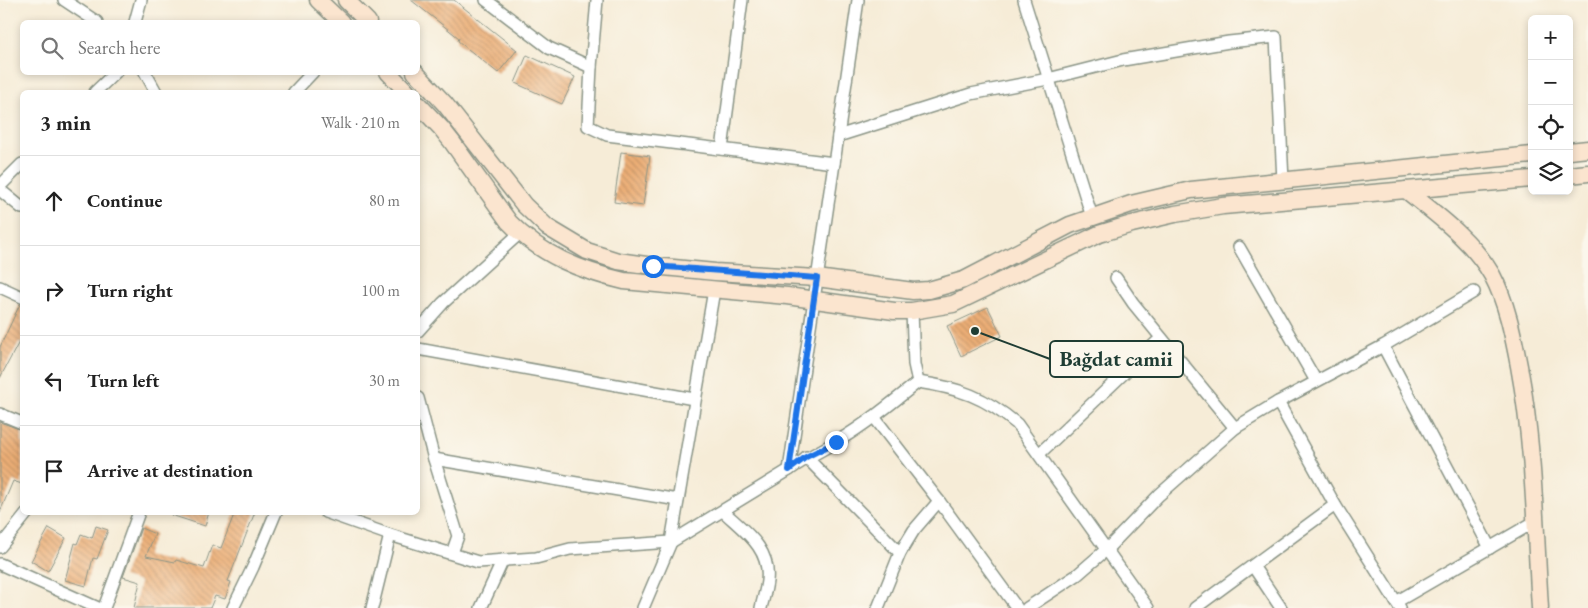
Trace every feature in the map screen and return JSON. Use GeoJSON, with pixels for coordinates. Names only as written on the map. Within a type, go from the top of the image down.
{"type":"FeatureCollection","features":[{"type":"Feature","properties":{"kind":"main road"},"geometry":{"type":"LineString","coordinates":[[318,0],[339,20]]}},
{"type":"Feature","properties":{"kind":"main road"},"geometry":{"type":"LineString","coordinates":[[346,0],[366,20]]}},
{"type":"Feature","properties":{"kind":"main road"},"geometry":{"type":"LineString","coordinates":[[391,75],[405,90]]}},
{"type":"Feature","properties":{"kind":"main road"},"geometry":{"type":"LineString","coordinates":[[418,75],[457,119],[524,205],[547,227],[580,248],[618,261],[653,266],[817,278],[913,291],[929,290],[964,280],[1070,224],[1131,204],[1191,190],[1528,155]]}},
{"type":"Feature","properties":{"kind":"main road"},"geometry":{"type":"LineString","coordinates":[[420,106],[441,128],[498,208],[520,233],[559,260],[624,282],[814,300],[894,311],[912,311],[952,304],[1098,234],[1175,214],[1223,206],[1528,178]]}},
{"type":"Feature","properties":{"kind":"main road"},"geometry":{"type":"LineString","coordinates":[[1573,151],[1588,149]]}},
{"type":"Feature","properties":{"kind":"main road"},"geometry":{"type":"LineString","coordinates":[[1573,175],[1588,173]]}},
{"type":"Feature","properties":{"kind":"main road"},"geometry":{"type":"LineString","coordinates":[[1406,190],[1438,216],[1479,256],[1492,275],[1511,326],[1525,399],[1532,462],[1540,608]]}},
{"type":"Feature","properties":{"kind":"street"},"geometry":{"type":"LineString","coordinates":[[64,0],[94,20]]}},
{"type":"Feature","properties":{"kind":"street"},"geometry":{"type":"LineString","coordinates":[[136,20],[141,0]]}},
{"type":"Feature","properties":{"kind":"street"},"geometry":{"type":"LineString","coordinates":[[486,0],[549,48],[591,67]]}},
{"type":"Feature","properties":{"kind":"street"},"geometry":{"type":"LineString","coordinates":[[597,0],[588,126],[607,135],[834,163]]}},
{"type":"Feature","properties":{"kind":"street"},"geometry":{"type":"LineString","coordinates":[[722,149],[742,0]]}},
{"type":"Feature","properties":{"kind":"street"},"geometry":{"type":"LineString","coordinates":[[789,470],[858,0]]}},
{"type":"Feature","properties":{"kind":"street"},"geometry":{"type":"LineString","coordinates":[[1024,0],[1092,217]]}},
{"type":"Feature","properties":{"kind":"street"},"geometry":{"type":"LineString","coordinates":[[838,136],[971,94],[1048,79],[1140,57],[1229,42],[1276,37],[1284,181]]}},
{"type":"Feature","properties":{"kind":"street"},"geometry":{"type":"LineString","coordinates":[[97,90],[113,75]]}},
{"type":"Feature","properties":{"kind":"street"},"geometry":{"type":"LineString","coordinates":[[147,75],[155,90]]}},
{"type":"Feature","properties":{"kind":"street"},"geometry":{"type":"LineString","coordinates":[[296,90],[310,75]]}},
{"type":"Feature","properties":{"kind":"street"},"geometry":{"type":"LineString","coordinates":[[0,186],[20,166]]}},
{"type":"Feature","properties":{"kind":"street"},"geometry":{"type":"LineString","coordinates":[[0,190],[20,206]]}},
{"type":"Feature","properties":{"kind":"street"},"geometry":{"type":"LineString","coordinates":[[420,329],[442,303],[520,233]]}},
{"type":"Feature","properties":{"kind":"street"},"geometry":{"type":"LineString","coordinates":[[1239,248],[1316,381]]}},
{"type":"Feature","properties":{"kind":"street"},"geometry":{"type":"LineString","coordinates":[[1116,278],[1133,303],[1235,428]]}},
{"type":"Feature","properties":{"kind":"street"},"geometry":{"type":"LineString","coordinates":[[0,287],[20,296]]}},
{"type":"Feature","properties":{"kind":"street"},"geometry":{"type":"LineString","coordinates":[[642,608],[671,542],[714,290]]}},
{"type":"Feature","properties":{"kind":"street"},"geometry":{"type":"LineString","coordinates":[[1027,608],[1077,575],[1107,548],[1159,495],[1235,428],[1278,402],[1383,346],[1474,292]]}},
{"type":"Feature","properties":{"kind":"street"},"geometry":{"type":"LineString","coordinates":[[912,311],[914,364],[918,382]]}},
{"type":"Feature","properties":{"kind":"street"},"geometry":{"type":"LineString","coordinates":[[1040,454],[1161,338]]}},
{"type":"Feature","properties":{"kind":"street"},"geometry":{"type":"LineString","coordinates":[[1383,346],[1490,548]]}},
{"type":"Feature","properties":{"kind":"street"},"geometry":{"type":"LineString","coordinates":[[420,349],[694,399]]}},
{"type":"Feature","properties":{"kind":"street"},"geometry":{"type":"LineString","coordinates":[[333,515],[390,535],[478,562],[536,558],[570,549],[671,542],[789,470],[806,457],[836,442],[874,417],[918,382],[946,386],[976,397],[997,408],[1017,424],[1148,608]]}},
{"type":"Feature","properties":{"kind":"street"},"geometry":{"type":"LineString","coordinates":[[1278,402],[1335,505],[1398,605],[1536,521]]}},
{"type":"Feature","properties":{"kind":"street"},"geometry":{"type":"LineString","coordinates":[[420,406],[458,536],[452,553]]}},
{"type":"Feature","properties":{"kind":"street"},"geometry":{"type":"LineString","coordinates":[[0,414],[20,421]]}},
{"type":"Feature","properties":{"kind":"street"},"geometry":{"type":"LineString","coordinates":[[874,417],[939,501],[1017,608]]}},
{"type":"Feature","properties":{"kind":"street"},"geometry":{"type":"LineString","coordinates":[[806,457],[900,553]]}},
{"type":"Feature","properties":{"kind":"street"},"geometry":{"type":"LineString","coordinates":[[434,459],[678,500]]}},
{"type":"Feature","properties":{"kind":"street"},"geometry":{"type":"LineString","coordinates":[[878,608],[900,553],[914,530],[939,501]]}},
{"type":"Feature","properties":{"kind":"street"},"geometry":{"type":"LineString","coordinates":[[1195,608],[1335,505]]}},
{"type":"Feature","properties":{"kind":"street"},"geometry":{"type":"LineString","coordinates":[[723,511],[760,547],[765,557],[767,580],[761,608]]}},
{"type":"Feature","properties":{"kind":"street"},"geometry":{"type":"LineString","coordinates":[[0,548],[26,515]]}},
{"type":"Feature","properties":{"kind":"street"},"geometry":{"type":"LineString","coordinates":[[104,608],[139,515]]}},
{"type":"Feature","properties":{"kind":"street"},"geometry":{"type":"LineString","coordinates":[[233,608],[275,515]]}},
{"type":"Feature","properties":{"kind":"street"},"geometry":{"type":"LineString","coordinates":[[372,608],[390,535]]}},
{"type":"Feature","properties":{"kind":"street"},"geometry":{"type":"LineString","coordinates":[[481,608],[503,560]]}},
{"type":"Feature","properties":{"kind":"street"},"geometry":{"type":"LineString","coordinates":[[0,564],[98,608]]}},
{"type":"Feature","properties":{"kind":"street"},"geometry":{"type":"LineString","coordinates":[[1252,566],[1281,608]]}},
{"type":"Feature","properties":{"kind":"building"},"geometry":{"type":"Polygon","coordinates":[[[411,0],[454,0],[517,50],[498,73],[458,41],[459,38],[411,0]]]}},
{"type":"Feature","properties":{"kind":"building"},"geometry":{"type":"Polygon","coordinates":[[[527,55],[575,77],[562,104],[515,83],[527,55]]]}},
{"type":"Feature","properties":{"kind":"building"},"geometry":{"type":"Polygon","coordinates":[[[621,152],[650,156],[643,206],[614,202],[621,152]]]}},
{"type":"Feature","properties":{"kind":"building"},"geometry":{"type":"Polygon","coordinates":[[[20,304],[20,343],[0,378],[0,347],[20,304]]]}},
{"type":"Feature","properties":{"kind":"building"},"geometry":{"type":"Polygon","coordinates":[[[988,307],[1002,336],[961,356],[947,326],[988,307]]]}},
{"type":"Feature","properties":{"kind":"building"},"geometry":{"type":"Polygon","coordinates":[[[0,422],[20,429],[20,483],[13,481],[0,512],[0,422]]]}},
{"type":"Feature","properties":{"kind":"building"},"geometry":{"type":"Polygon","coordinates":[[[171,515],[208,515],[205,526],[171,515]]]}},
{"type":"Feature","properties":{"kind":"building"},"geometry":{"type":"Polygon","coordinates":[[[234,515],[254,515],[228,581],[231,582],[225,599],[215,596],[210,608],[134,608],[140,582],[123,577],[141,528],[155,534],[146,556],[175,562],[176,560],[204,568],[212,545],[221,548],[234,515]]]}},
{"type":"Feature","properties":{"kind":"building"},"geometry":{"type":"Polygon","coordinates":[[[96,526],[108,530],[97,559],[93,558],[86,586],[65,580],[75,543],[77,544],[81,534],[92,538],[96,526]]]}},
{"type":"Feature","properties":{"kind":"building"},"geometry":{"type":"Polygon","coordinates":[[[49,528],[66,538],[48,571],[31,561],[49,528]]]}},
{"type":"Feature","properties":{"kind":"place","name":"Bağdat camii"},"geometry":{"type":"Point","coordinates":[975,331]}},
{"type":"Feature","properties":{"kind":"route"},"geometry":{"type":"LineString","coordinates":[[653,266],[817,278],[789,470],[806,457],[836,442]]}}]}
